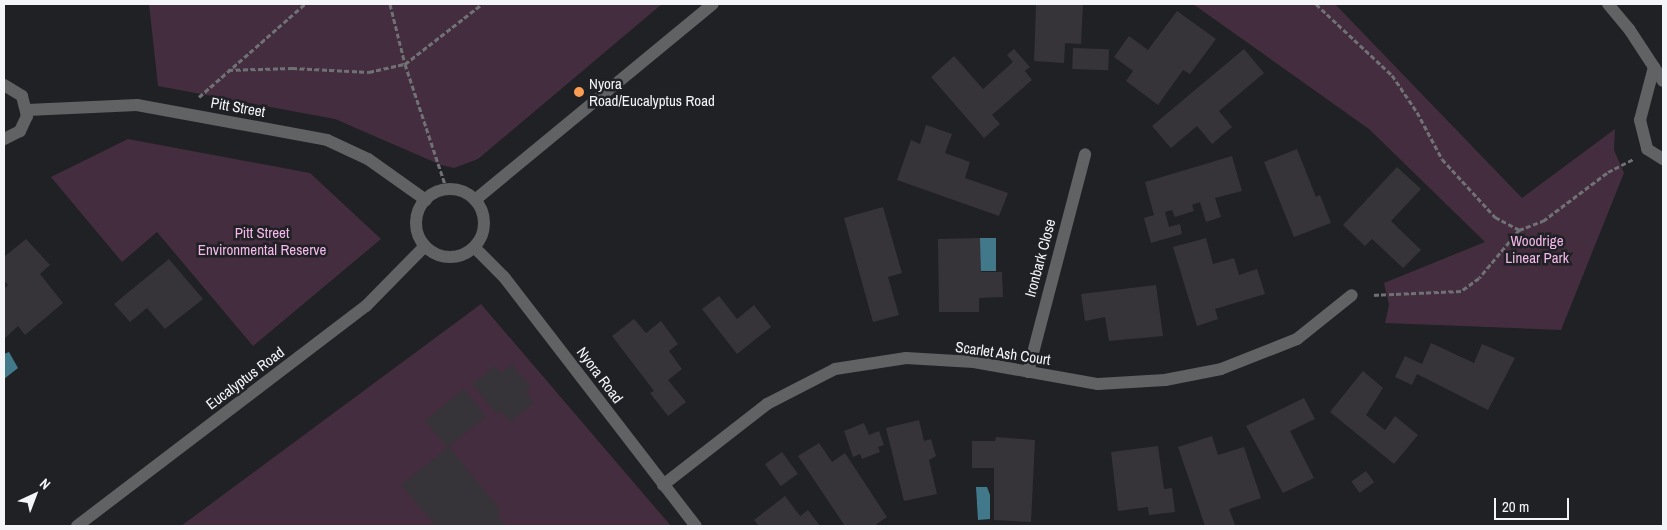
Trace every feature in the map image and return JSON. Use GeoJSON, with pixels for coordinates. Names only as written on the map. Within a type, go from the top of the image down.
{"type":"FeatureCollection","features":[{"type":"Feature","properties":{"kind":"street"},"geometry":{"type":"LineString","coordinates":[[475,200],[713,4]]}},
{"type":"Feature","properties":{"kind":"street"},"geometry":{"type":"LineString","coordinates":[[1608,4],[1663,81]]}},
{"type":"Feature","properties":{"kind":"street"},"geometry":{"type":"LineString","coordinates":[[1654,67],[1640,120],[1648,149],[1663,159]]}},
{"type":"Feature","properties":{"kind":"street"},"geometry":{"type":"LineString","coordinates":[[4,85],[19,92],[27,110],[20,131],[4,140]]}},
{"type":"Feature","properties":{"kind":"street","name":"Pitt Street"},"geometry":{"type":"LineString","coordinates":[[27,110],[138,105],[327,140],[368,159],[426,200]]}},
{"type":"Feature","properties":{"kind":"street","name":"Ironbark Close"},"geometry":{"type":"LineString","coordinates":[[1028,372],[1085,154]]}},
{"type":"Feature","properties":{"kind":"street"},"geometry":{"type":"LineString","coordinates":[[447,190],[459,191],[475,200],[482,211],[484,224],[474,247],[463,255],[450,257],[436,254],[425,246],[416,223],[426,200],[447,190]]}},
{"type":"Feature","properties":{"kind":"street","name":"Eucalyptus Road"},"geometry":{"type":"LineString","coordinates":[[77,526],[366,306],[425,246]]}},
{"type":"Feature","properties":{"kind":"street","name":"Nyora Road"},"geometry":{"type":"LineString","coordinates":[[474,247],[504,277],[696,526]]}},
{"type":"Feature","properties":{"kind":"street","name":"Scarlet Ash Court"},"geometry":{"type":"LineString","coordinates":[[663,485],[767,404],[835,369],[906,358],[974,362],[1098,384],[1165,380],[1221,369],[1297,339],[1352,295]]}},
{"type":"Feature","properties":{"kind":"path"},"geometry":{"type":"LineString","coordinates":[[181,113],[305,4]]}},
{"type":"Feature","properties":{"kind":"path"},"geometry":{"type":"LineString","coordinates":[[390,4],[405,64],[447,190]]}},
{"type":"Feature","properties":{"kind":"path"},"geometry":{"type":"LineString","coordinates":[[228,70],[292,68],[368,72],[405,64],[482,4]]}},
{"type":"Feature","properties":{"kind":"path"},"geometry":{"type":"LineString","coordinates":[[1316,4],[1392,75],[1417,112],[1442,160],[1495,217],[1519,230]]}},
{"type":"Feature","properties":{"kind":"path"},"geometry":{"type":"LineString","coordinates":[[1352,295],[1461,292],[1479,278],[1519,230],[1543,221],[1608,172],[1648,149]]}},
{"type":"Feature","properties":{"kind":"green space"},"geometry":{"type":"Polygon","coordinates":[[[149,4],[662,4],[478,159],[454,168],[441,165],[335,119],[158,86],[149,4]]]}},
{"type":"Feature","properties":{"kind":"green space","name":"Woodrige Linear Park"},"geometry":{"type":"Polygon","coordinates":[[[1193,4],[1335,4],[1522,198],[1615,129],[1614,150],[1624,173],[1561,330],[1385,323],[1389,305],[1384,283],[1485,242],[1369,129],[1193,4]]]}},
{"type":"Feature","properties":{"kind":"green space","name":"Pitt Street Environmental Reserve"},"geometry":{"type":"Polygon","coordinates":[[[128,139],[310,173],[381,239],[253,346],[157,232],[122,262],[51,177],[128,139]]]}},
{"type":"Feature","properties":{"kind":"green space"},"geometry":{"type":"Polygon","coordinates":[[[481,304],[671,526],[181,526],[481,304]]]}},
{"type":"Feature","properties":{"kind":"water"},"geometry":{"type":"Polygon","coordinates":[[[980,238],[996,238],[996,271],[980,271],[980,238]]]}},
{"type":"Feature","properties":{"kind":"water"},"geometry":{"type":"Polygon","coordinates":[[[9,352],[18,368],[4,379],[4,354],[9,352]]]}},
{"type":"Feature","properties":{"kind":"water"},"geometry":{"type":"Polygon","coordinates":[[[976,487],[987,487],[990,495],[990,519],[978,520],[976,487]]]}},
{"type":"Feature","properties":{"kind":"building"},"geometry":{"type":"Polygon","coordinates":[[[1036,4],[1083,4],[1081,44],[1065,43],[1064,63],[1034,61],[1036,4]]]}},
{"type":"Feature","properties":{"kind":"building"},"geometry":{"type":"Polygon","coordinates":[[[1177,11],[1216,39],[1190,74],[1183,70],[1158,105],[1126,81],[1133,71],[1114,57],[1129,36],[1148,50],[1177,11]]]}},
{"type":"Feature","properties":{"kind":"building"},"geometry":{"type":"Polygon","coordinates":[[[1073,48],[1109,49],[1108,70],[1072,69],[1073,48]]]}},
{"type":"Feature","properties":{"kind":"building"},"geometry":{"type":"Polygon","coordinates":[[[1014,49],[1030,67],[1025,71],[1032,80],[992,115],[1000,124],[984,138],[931,77],[954,56],[983,89],[1013,62],[1007,55],[1014,49]]]}},
{"type":"Feature","properties":{"kind":"building"},"geometry":{"type":"Polygon","coordinates":[[[1244,49],[1264,73],[1219,111],[1232,127],[1212,144],[1197,126],[1171,148],[1152,126],[1244,49]]]}},
{"type":"Feature","properties":{"kind":"building"},"geometry":{"type":"Polygon","coordinates":[[[926,125],[952,134],[945,153],[970,162],[965,178],[1008,193],[999,216],[897,180],[911,140],[920,144],[926,125]]]}},
{"type":"Feature","properties":{"kind":"building"},"geometry":{"type":"Polygon","coordinates":[[[1297,149],[1316,197],[1320,195],[1331,223],[1294,237],[1264,162],[1297,149]]]}},
{"type":"Feature","properties":{"kind":"building"},"geometry":{"type":"Polygon","coordinates":[[[1232,156],[1242,191],[1215,198],[1221,217],[1206,222],[1200,202],[1192,205],[1194,211],[1175,217],[1172,210],[1165,212],[1169,227],[1180,224],[1182,234],[1151,243],[1144,218],[1154,215],[1145,182],[1232,156]]]}},
{"type":"Feature","properties":{"kind":"building"},"geometry":{"type":"Polygon","coordinates":[[[1397,167],[1421,189],[1391,221],[1421,250],[1403,268],[1372,239],[1365,246],[1343,225],[1397,167]]]}},
{"type":"Feature","properties":{"kind":"building"},"geometry":{"type":"Polygon","coordinates":[[[883,207],[902,273],[888,277],[899,315],[873,322],[844,218],[883,207]]]}},
{"type":"Feature","properties":{"kind":"building"},"geometry":{"type":"Polygon","coordinates":[[[980,238],[981,272],[1002,272],[1003,297],[979,298],[979,312],[939,312],[938,239],[980,238]]]}},
{"type":"Feature","properties":{"kind":"building"},"geometry":{"type":"Polygon","coordinates":[[[1206,238],[1213,264],[1234,258],[1239,275],[1257,269],[1265,294],[1215,309],[1218,319],[1197,326],[1173,247],[1206,238]]]}},
{"type":"Feature","properties":{"kind":"building"},"geometry":{"type":"Polygon","coordinates":[[[26,239],[50,265],[40,274],[63,303],[25,335],[18,326],[4,339],[4,289],[8,285],[4,280],[4,257],[26,239]]]}},
{"type":"Feature","properties":{"kind":"building"},"geometry":{"type":"Polygon","coordinates":[[[169,259],[203,299],[165,329],[147,308],[130,322],[114,304],[169,259]]]}},
{"type":"Feature","properties":{"kind":"building"},"geometry":{"type":"Polygon","coordinates":[[[1156,285],[1163,336],[1109,341],[1105,317],[1085,321],[1081,294],[1156,285]]]}},
{"type":"Feature","properties":{"kind":"building"},"geometry":{"type":"Polygon","coordinates":[[[719,296],[737,319],[754,305],[771,327],[737,354],[702,309],[719,296]]]}},
{"type":"Feature","properties":{"kind":"building"},"geometry":{"type":"Polygon","coordinates":[[[634,319],[646,333],[661,321],[678,344],[669,351],[682,369],[668,380],[686,402],[668,416],[650,393],[654,391],[612,336],[634,319]]]}},
{"type":"Feature","properties":{"kind":"building"},"geometry":{"type":"Polygon","coordinates":[[[1431,343],[1474,363],[1482,344],[1515,358],[1488,410],[1417,374],[1412,385],[1395,377],[1405,356],[1422,364],[1431,343]]]}},
{"type":"Feature","properties":{"kind":"building"},"geometry":{"type":"Polygon","coordinates":[[[512,365],[531,387],[525,393],[534,403],[510,422],[501,411],[497,414],[472,384],[495,366],[501,373],[512,365]]]}},
{"type":"Feature","properties":{"kind":"building"},"geometry":{"type":"Polygon","coordinates":[[[1363,371],[1383,388],[1366,415],[1385,430],[1395,416],[1418,435],[1394,464],[1330,412],[1363,371]]]}},
{"type":"Feature","properties":{"kind":"building"},"geometry":{"type":"Polygon","coordinates":[[[464,389],[486,416],[447,448],[425,420],[464,389]]]}},
{"type":"Feature","properties":{"kind":"building"},"geometry":{"type":"Polygon","coordinates":[[[1304,398],[1315,419],[1290,431],[1314,478],[1283,493],[1246,426],[1304,398]]]}},
{"type":"Feature","properties":{"kind":"building"},"geometry":{"type":"Polygon","coordinates":[[[919,420],[924,441],[931,439],[936,456],[929,460],[937,494],[904,501],[886,428],[919,420]]]}},
{"type":"Feature","properties":{"kind":"building"},"geometry":{"type":"Polygon","coordinates":[[[864,423],[869,435],[879,431],[884,445],[878,447],[880,452],[862,459],[860,454],[853,457],[844,431],[864,423]]]}},
{"type":"Feature","properties":{"kind":"building"},"geometry":{"type":"Polygon","coordinates":[[[1212,436],[1218,455],[1244,447],[1261,498],[1229,509],[1235,525],[1232,526],[1205,526],[1178,447],[1212,436]]]}},
{"type":"Feature","properties":{"kind":"building"},"geometry":{"type":"Polygon","coordinates":[[[996,437],[1035,440],[1031,522],[994,520],[994,468],[972,468],[972,441],[995,441],[996,437]]]}},
{"type":"Feature","properties":{"kind":"building"},"geometry":{"type":"Polygon","coordinates":[[[819,443],[832,462],[845,453],[887,517],[874,526],[845,526],[798,456],[819,443]]]}},
{"type":"Feature","properties":{"kind":"building"},"geometry":{"type":"Polygon","coordinates":[[[1158,446],[1164,489],[1172,488],[1175,512],[1149,515],[1148,507],[1118,511],[1111,452],[1158,446]]]}},
{"type":"Feature","properties":{"kind":"building"},"geometry":{"type":"Polygon","coordinates":[[[449,447],[501,511],[497,515],[505,526],[436,526],[401,485],[449,447]]]}},
{"type":"Feature","properties":{"kind":"building"},"geometry":{"type":"Polygon","coordinates":[[[782,452],[798,474],[781,486],[765,464],[782,452]]]}},
{"type":"Feature","properties":{"kind":"building"},"geometry":{"type":"Polygon","coordinates":[[[1366,471],[1374,482],[1360,493],[1351,482],[1366,471]]]}},
{"type":"Feature","properties":{"kind":"building"},"geometry":{"type":"Polygon","coordinates":[[[785,496],[800,516],[808,510],[820,526],[759,526],[754,520],[785,496]]]}},
{"type":"Feature","properties":{"kind":"place","name":"Nyora Road/Eucalyptus Road"},"geometry":{"type":"Point","coordinates":[579,92]}}]}
